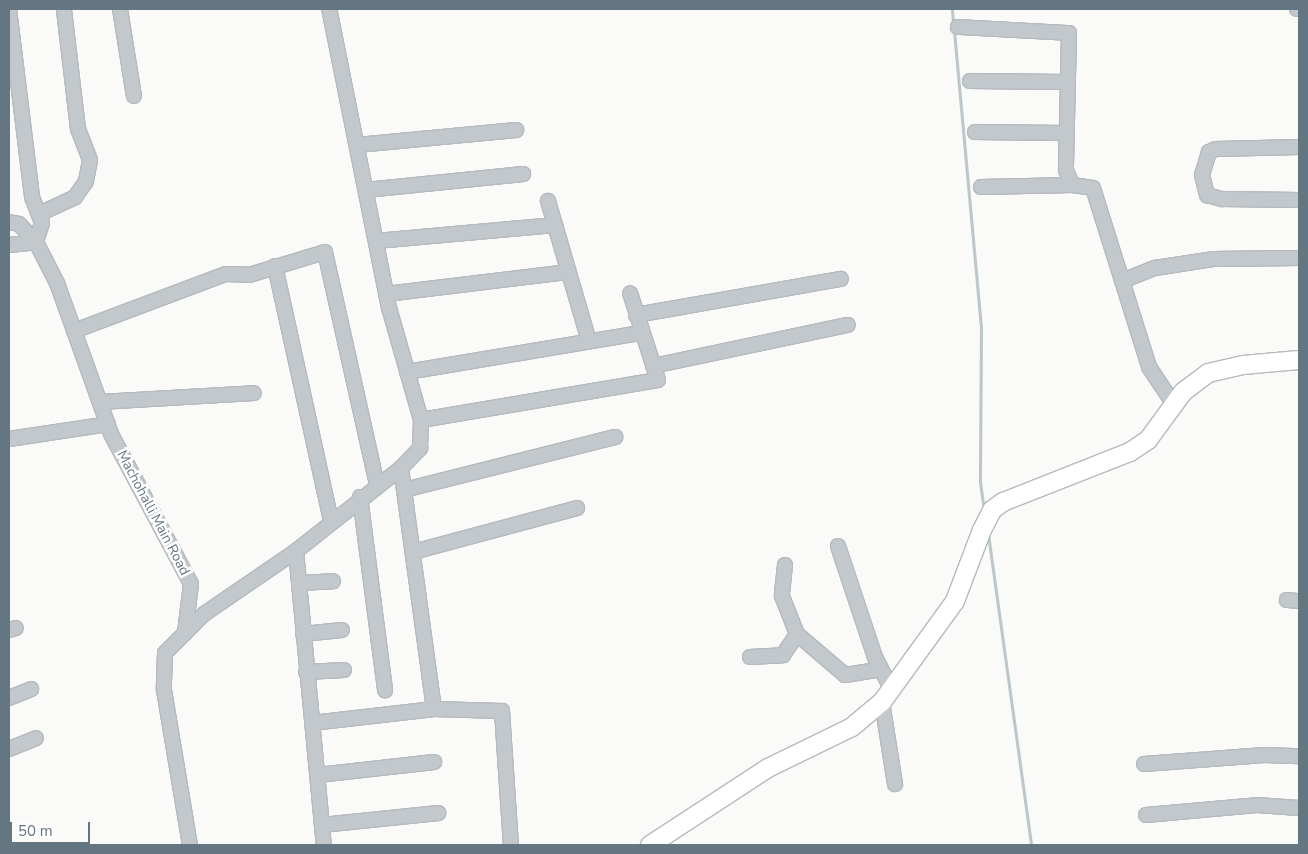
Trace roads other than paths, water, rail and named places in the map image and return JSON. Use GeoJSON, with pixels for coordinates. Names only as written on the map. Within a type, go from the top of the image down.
{"type":"FeatureCollection","features":[{"type":"Feature","properties":{"kind":"main road"},"geometry":{"type":"LineString","coordinates":[[650,845],[768,768],[852,726],[887,696],[955,600],[982,530],[992,510],[1040,486],[1130,452],[1148,440],[1173,404],[1193,382],[1208,373],[1243,365],[1299,360]]}},
{"type":"Feature","properties":{"kind":"street"},"geometry":{"type":"LineString","coordinates":[[9,9],[14,84],[32,197],[42,223],[36,242]]}},
{"type":"Feature","properties":{"kind":"street"},"geometry":{"type":"LineString","coordinates":[[39,214],[75,197],[86,181],[90,160],[78,129],[64,9]]}},
{"type":"Feature","properties":{"kind":"street"},"geometry":{"type":"LineString","coordinates":[[120,9],[134,96]]}},
{"type":"Feature","properties":{"kind":"street"},"geometry":{"type":"LineString","coordinates":[[190,845],[164,690],[164,653],[204,614],[296,550],[377,484],[401,468],[420,448],[421,420],[386,294],[329,9]]}},
{"type":"Feature","properties":{"kind":"street"},"geometry":{"type":"LineString","coordinates":[[958,26],[1069,33],[1065,133],[1066,170],[1072,185]]}},
{"type":"Feature","properties":{"kind":"street"},"geometry":{"type":"LineString","coordinates":[[970,81],[1066,82]]}},
{"type":"Feature","properties":{"kind":"street"},"geometry":{"type":"LineString","coordinates":[[357,145],[516,130]]}},
{"type":"Feature","properties":{"kind":"street"},"geometry":{"type":"LineString","coordinates":[[975,132],[1065,133]]}},
{"type":"Feature","properties":{"kind":"street"},"geometry":{"type":"LineString","coordinates":[[1299,147],[1216,149],[1209,152],[1202,174],[1208,195],[1222,199],[1299,200]]}},
{"type":"Feature","properties":{"kind":"street"},"geometry":{"type":"LineString","coordinates":[[366,190],[523,174]]}},
{"type":"Feature","properties":{"kind":"street"},"geometry":{"type":"LineString","coordinates":[[981,187],[1072,185],[1094,188],[1149,367],[1173,404]]}},
{"type":"Feature","properties":{"kind":"street"},"geometry":{"type":"LineString","coordinates":[[548,201],[589,341]]}},
{"type":"Feature","properties":{"kind":"street"},"geometry":{"type":"LineString","coordinates":[[9,222],[19,224],[36,242]]}},
{"type":"Feature","properties":{"kind":"street"},"geometry":{"type":"LineString","coordinates":[[376,241],[555,226]]}},
{"type":"Feature","properties":{"kind":"street"},"geometry":{"type":"LineString","coordinates":[[9,245],[36,242]]}},
{"type":"Feature","properties":{"kind":"street","name":"Machohalli Main Road"},"geometry":{"type":"LineString","coordinates":[[36,242],[74,331],[108,424],[191,584],[185,633]]}},
{"type":"Feature","properties":{"kind":"street"},"geometry":{"type":"LineString","coordinates":[[74,331],[226,274],[249,275],[325,252],[377,484]]}},
{"type":"Feature","properties":{"kind":"street"},"geometry":{"type":"LineString","coordinates":[[1122,281],[1155,268],[1214,259],[1299,258],[1299,262]]}},
{"type":"Feature","properties":{"kind":"street"},"geometry":{"type":"LineString","coordinates":[[275,266],[331,520]]}},
{"type":"Feature","properties":{"kind":"street"},"geometry":{"type":"LineString","coordinates":[[386,294],[568,272]]}},
{"type":"Feature","properties":{"kind":"street"},"geometry":{"type":"LineString","coordinates":[[636,315],[841,279]]}},
{"type":"Feature","properties":{"kind":"street"},"geometry":{"type":"LineString","coordinates":[[421,420],[658,380],[641,333],[630,293]]}},
{"type":"Feature","properties":{"kind":"street"},"geometry":{"type":"LineString","coordinates":[[653,366],[848,325]]}},
{"type":"Feature","properties":{"kind":"street"},"geometry":{"type":"LineString","coordinates":[[407,372],[641,333]]}},
{"type":"Feature","properties":{"kind":"street"},"geometry":{"type":"LineString","coordinates":[[100,402],[254,393]]}},
{"type":"Feature","properties":{"kind":"street"},"geometry":{"type":"LineString","coordinates":[[9,439],[108,424]]}},
{"type":"Feature","properties":{"kind":"street"},"geometry":{"type":"LineString","coordinates":[[404,490],[615,437]]}},
{"type":"Feature","properties":{"kind":"street"},"geometry":{"type":"LineString","coordinates":[[401,468],[434,709]]}},
{"type":"Feature","properties":{"kind":"street"},"geometry":{"type":"LineString","coordinates":[[360,498],[385,690]]}},
{"type":"Feature","properties":{"kind":"street"},"geometry":{"type":"LineString","coordinates":[[413,552],[577,508]]}},
{"type":"Feature","properties":{"kind":"street"},"geometry":{"type":"LineString","coordinates":[[838,546],[881,669],[887,696],[895,784]]}},
{"type":"Feature","properties":{"kind":"street"},"geometry":{"type":"LineString","coordinates":[[296,550],[306,672],[324,845]]}},
{"type":"Feature","properties":{"kind":"street"},"geometry":{"type":"LineString","coordinates":[[785,565],[782,596],[797,634],[845,675],[881,669]]}},
{"type":"Feature","properties":{"kind":"street"},"geometry":{"type":"LineString","coordinates":[[298,583],[333,581]]}},
{"type":"Feature","properties":{"kind":"street"},"geometry":{"type":"LineString","coordinates":[[303,634],[342,630]]}},
{"type":"Feature","properties":{"kind":"street"},"geometry":{"type":"LineString","coordinates":[[750,657],[782,655],[797,634]]}},
{"type":"Feature","properties":{"kind":"street"},"geometry":{"type":"LineString","coordinates":[[306,672],[344,670]]}},
{"type":"Feature","properties":{"kind":"street"},"geometry":{"type":"LineString","coordinates":[[9,698],[31,689]]}},
{"type":"Feature","properties":{"kind":"street"},"geometry":{"type":"LineString","coordinates":[[312,723],[434,709],[502,711],[511,845]]}},
{"type":"Feature","properties":{"kind":"street"},"geometry":{"type":"LineString","coordinates":[[9,749],[36,738]]}},
{"type":"Feature","properties":{"kind":"street"},"geometry":{"type":"LineString","coordinates":[[1144,764],[1264,755],[1299,756]]}},
{"type":"Feature","properties":{"kind":"street"},"geometry":{"type":"LineString","coordinates":[[318,775],[434,762]]}},
{"type":"Feature","properties":{"kind":"street"},"geometry":{"type":"LineString","coordinates":[[1146,815],[1257,805],[1299,808]]}},
{"type":"Feature","properties":{"kind":"street"},"geometry":{"type":"LineString","coordinates":[[322,825],[438,813]]}},
{"type":"Feature","properties":{"kind":"waterway"},"geometry":{"type":"LineString","coordinates":[[952,9],[953,24]]}},
{"type":"Feature","properties":{"kind":"waterway"},"geometry":{"type":"LineString","coordinates":[[954,31],[981,326],[980,482],[984,510]]}},
{"type":"Feature","properties":{"kind":"waterway"},"geometry":{"type":"LineString","coordinates":[[988,534],[1031,845]]}}]}
